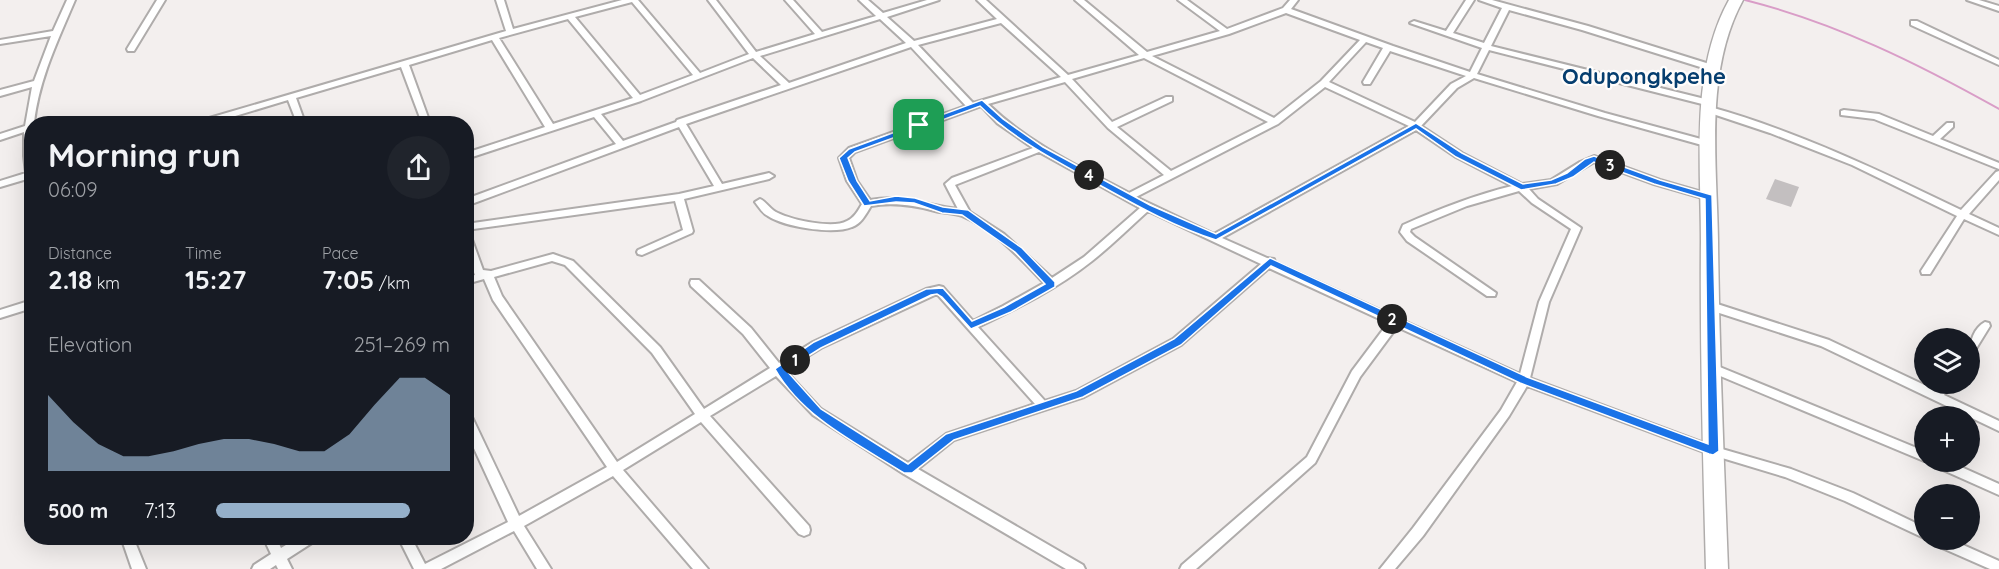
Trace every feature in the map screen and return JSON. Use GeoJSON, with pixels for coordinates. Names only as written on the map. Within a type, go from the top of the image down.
{"type":"FeatureCollection","features":[{"type":"Feature","properties":{"kind":"main road"},"geometry":{"type":"LineString","coordinates":[[1722,567],[1713,451],[1710,367],[1709,144],[1711,83],[1730,5]]}},
{"type":"Feature","properties":{"kind":"street"},"geometry":{"type":"LineString","coordinates":[[30,116],[37,83],[71,0]]}},
{"type":"Feature","properties":{"kind":"street"},"geometry":{"type":"LineString","coordinates":[[132,49],[160,0]]}},
{"type":"Feature","properties":{"kind":"street"},"geometry":{"type":"LineString","coordinates":[[500,0],[510,32]]}},
{"type":"Feature","properties":{"kind":"street"},"geometry":{"type":"LineString","coordinates":[[227,116],[570,16],[601,4],[632,0],[697,75]]}},
{"type":"Feature","properties":{"kind":"street"},"geometry":{"type":"LineString","coordinates":[[712,0],[754,55],[788,87]]}},
{"type":"Feature","properties":{"kind":"street"},"geometry":{"type":"LineString","coordinates":[[789,0],[821,35]]}},
{"type":"Feature","properties":{"kind":"street"},"geometry":{"type":"LineString","coordinates":[[863,0],[879,17],[912,44],[971,106]]}},
{"type":"Feature","properties":{"kind":"street"},"geometry":{"type":"LineString","coordinates":[[474,153],[638,99],[754,55],[935,0]]}},
{"type":"Feature","properties":{"kind":"street"},"geometry":{"type":"LineString","coordinates":[[981,0],[1065,77],[1111,126],[1170,175]]}},
{"type":"Feature","properties":{"kind":"street"},"geometry":{"type":"LineString","coordinates":[[1079,0],[1146,56],[1275,122]]}},
{"type":"Feature","properties":{"kind":"street"},"geometry":{"type":"LineString","coordinates":[[1182,0],[1226,32]]}},
{"type":"Feature","properties":{"kind":"street"},"geometry":{"type":"LineString","coordinates":[[867,204],[852,181],[844,158],[852,150],[982,102],[1226,32],[1286,10],[1294,0]]}},
{"type":"Feature","properties":{"kind":"street"},"geometry":{"type":"LineString","coordinates":[[1448,34],[1470,0]]}},
{"type":"Feature","properties":{"kind":"street"},"geometry":{"type":"LineString","coordinates":[[1483,0],[1716,69]]}},
{"type":"Feature","properties":{"kind":"street"},"geometry":{"type":"LineString","coordinates":[[1971,0],[1999,9]]}},
{"type":"Feature","properties":{"kind":"street"},"geometry":{"type":"LineString","coordinates":[[1216,237],[1416,126],[1454,86],[1472,76],[1507,6]]}},
{"type":"Feature","properties":{"kind":"street"},"geometry":{"type":"LineString","coordinates":[[1286,10],[1363,41],[1472,76],[1574,108],[1709,144]]}},
{"type":"Feature","properties":{"kind":"street"},"geometry":{"type":"LineString","coordinates":[[570,16],[638,99]]}},
{"type":"Feature","properties":{"kind":"street"},"geometry":{"type":"LineString","coordinates":[[474,200],[622,146],[680,122],[912,44],[1003,20]]}},
{"type":"Feature","properties":{"kind":"street"},"geometry":{"type":"LineString","coordinates":[[1414,23],[1487,46],[1710,106],[1845,159],[1999,232]]}},
{"type":"Feature","properties":{"kind":"street"},"geometry":{"type":"LineString","coordinates":[[1914,23],[1999,63]]}},
{"type":"Feature","properties":{"kind":"street"},"geometry":{"type":"LineString","coordinates":[[0,42],[57,33]]}},
{"type":"Feature","properties":{"kind":"street"},"geometry":{"type":"LineString","coordinates":[[494,37],[550,127]]}},
{"type":"Feature","properties":{"kind":"street"},"geometry":{"type":"LineString","coordinates":[[1129,197],[1275,122],[1324,83],[1363,41]]}},
{"type":"Feature","properties":{"kind":"street"},"geometry":{"type":"LineString","coordinates":[[1367,82],[1387,49]]}},
{"type":"Feature","properties":{"kind":"street"},"geometry":{"type":"LineString","coordinates":[[405,65],[423,116]]}},
{"type":"Feature","properties":{"kind":"street"},"geometry":{"type":"LineString","coordinates":[[0,93],[37,83]]}},
{"type":"Feature","properties":{"kind":"street"},"geometry":{"type":"LineString","coordinates":[[1324,83],[1416,126],[1459,155],[1521,187],[1535,201],[1576,228],[1544,302],[1524,380],[1505,413],[1418,532],[1387,569]]}},
{"type":"Feature","properties":{"kind":"street"},"geometry":{"type":"LineString","coordinates":[[292,98],[298,116]]}},
{"type":"Feature","properties":{"kind":"street"},"geometry":{"type":"LineString","coordinates":[[1111,126],[1169,99]]}},
{"type":"Feature","properties":{"kind":"street"},"geometry":{"type":"LineString","coordinates":[[982,102],[1000,121],[1040,149],[1147,207],[1270,261],[1524,380],[1713,451],[1787,473],[1849,497],[1914,528]]}},
{"type":"Feature","properties":{"kind":"street"},"geometry":{"type":"LineString","coordinates":[[595,112],[622,146]]}},
{"type":"Feature","properties":{"kind":"street"},"geometry":{"type":"LineString","coordinates":[[1844,113],[1876,116],[1999,166]]}},
{"type":"Feature","properties":{"kind":"street"},"geometry":{"type":"LineString","coordinates":[[680,122],[719,187]]}},
{"type":"Feature","properties":{"kind":"street"},"geometry":{"type":"LineString","coordinates":[[1934,140],[1950,125]]}},
{"type":"Feature","properties":{"kind":"street"},"geometry":{"type":"LineString","coordinates":[[0,137],[24,129]]}},
{"type":"Feature","properties":{"kind":"street"},"geometry":{"type":"LineString","coordinates":[[1040,149],[955,180],[950,184],[965,212],[1018,250],[1051,284]]}},
{"type":"Feature","properties":{"kind":"street"},"geometry":{"type":"LineString","coordinates":[[1491,293],[1405,232],[1407,226],[1449,207],[1521,187],[1553,182],[1570,175],[1588,160],[1594,159],[1657,182],[1709,197]]}},
{"type":"Feature","properties":{"kind":"street"},"geometry":{"type":"LineString","coordinates":[[1926,271],[1962,215],[1999,174]]}},
{"type":"Feature","properties":{"kind":"street"},"geometry":{"type":"LineString","coordinates":[[474,226],[679,197],[770,176]]}},
{"type":"Feature","properties":{"kind":"street"},"geometry":{"type":"LineString","coordinates":[[0,184],[24,178]]}},
{"type":"Feature","properties":{"kind":"street"},"geometry":{"type":"LineString","coordinates":[[642,252],[688,231],[679,197]]}},
{"type":"Feature","properties":{"kind":"street"},"geometry":{"type":"LineString","coordinates":[[867,204],[896,199],[915,201],[942,210],[965,212]]}},
{"type":"Feature","properties":{"kind":"street"},"geometry":{"type":"LineString","coordinates":[[760,202],[765,210],[775,216],[829,227],[850,224],[861,216],[867,204]]}},
{"type":"Feature","properties":{"kind":"street"},"geometry":{"type":"LineString","coordinates":[[971,326],[1051,284],[1088,259],[1147,207]]}},
{"type":"Feature","properties":{"kind":"street"},"geometry":{"type":"LineString","coordinates":[[474,254],[497,297],[615,469],[701,569]]}},
{"type":"Feature","properties":{"kind":"street"},"geometry":{"type":"LineString","coordinates":[[474,278],[553,256],[569,263],[656,350],[703,416],[804,530]]}},
{"type":"Feature","properties":{"kind":"street"},"geometry":{"type":"LineString","coordinates":[[908,470],[950,437],[1080,394],[1177,342],[1270,261]]}},
{"type":"Feature","properties":{"kind":"street"},"geometry":{"type":"LineString","coordinates":[[695,283],[747,331],[780,369],[790,385],[817,412],[908,470],[1078,569]]}},
{"type":"Feature","properties":{"kind":"street"},"geometry":{"type":"LineString","coordinates":[[428,569],[516,524],[615,469],[817,345],[930,292],[939,290],[945,295],[1044,407]]}},
{"type":"Feature","properties":{"kind":"street"},"geometry":{"type":"LineString","coordinates":[[0,314],[24,306]]}},
{"type":"Feature","properties":{"kind":"street"},"geometry":{"type":"LineString","coordinates":[[1711,306],[1825,343],[1999,426]]}},
{"type":"Feature","properties":{"kind":"street"},"geometry":{"type":"LineString","coordinates":[[1187,569],[1311,460],[1356,374],[1395,321]]}},
{"type":"Feature","properties":{"kind":"street"},"geometry":{"type":"LineString","coordinates":[[1980,334],[1985,326]]}},
{"type":"Feature","properties":{"kind":"street"},"geometry":{"type":"LineString","coordinates":[[1710,367],[1914,452]]}},
{"type":"Feature","properties":{"kind":"street"},"geometry":{"type":"LineString","coordinates":[[474,434],[516,524],[544,569]]}},
{"type":"Feature","properties":{"kind":"street"},"geometry":{"type":"LineString","coordinates":[[1960,472],[1999,490]]}},
{"type":"Feature","properties":{"kind":"street"},"geometry":{"type":"LineString","coordinates":[[130,545],[139,569]]}},
{"type":"Feature","properties":{"kind":"street"},"geometry":{"type":"LineString","coordinates":[[272,545],[285,569]]}},
{"type":"Feature","properties":{"kind":"street"},"geometry":{"type":"LineString","coordinates":[[260,569],[297,545]]}},
{"type":"Feature","properties":{"kind":"street"},"geometry":{"type":"LineString","coordinates":[[408,545],[421,569]]}},
{"type":"Feature","properties":{"kind":"street"},"geometry":{"type":"LineString","coordinates":[[1961,550],[1999,567]]}},
{"type":"Feature","properties":{"kind":"building"},"geometry":{"type":"Polygon","coordinates":[[[1775,179],[1799,187],[1791,207],[1766,199],[1775,179]]]}},
{"type":"Feature","properties":{"kind":"waterway"},"geometry":{"type":"LineString","coordinates":[[1745,0],[1779,9],[1844,32],[1907,60],[1999,109]]}},
{"type":"Feature","properties":{"kind":"district","name":"Odupongkpehe"},"geometry":{"type":"Point","coordinates":[1644,76]}},
{"type":"Feature","properties":{"kind":"route"},"geometry":{"type":"LineString","coordinates":[[982,102],[1000,121],[1040,149],[1147,207],[1216,237],[1416,126],[1459,155],[1521,187],[1553,182],[1570,175],[1588,160],[1594,159],[1657,182],[1709,197],[1713,451],[1524,380],[1270,261],[1177,342],[1080,394],[943,440],[908,470],[817,412],[790,385],[780,369],[817,345],[930,292],[939,290],[971,326],[1051,284],[1018,250],[965,212],[942,210],[915,201],[896,199],[867,204],[852,181],[844,158],[852,150],[919,125],[982,102]]}}]}
